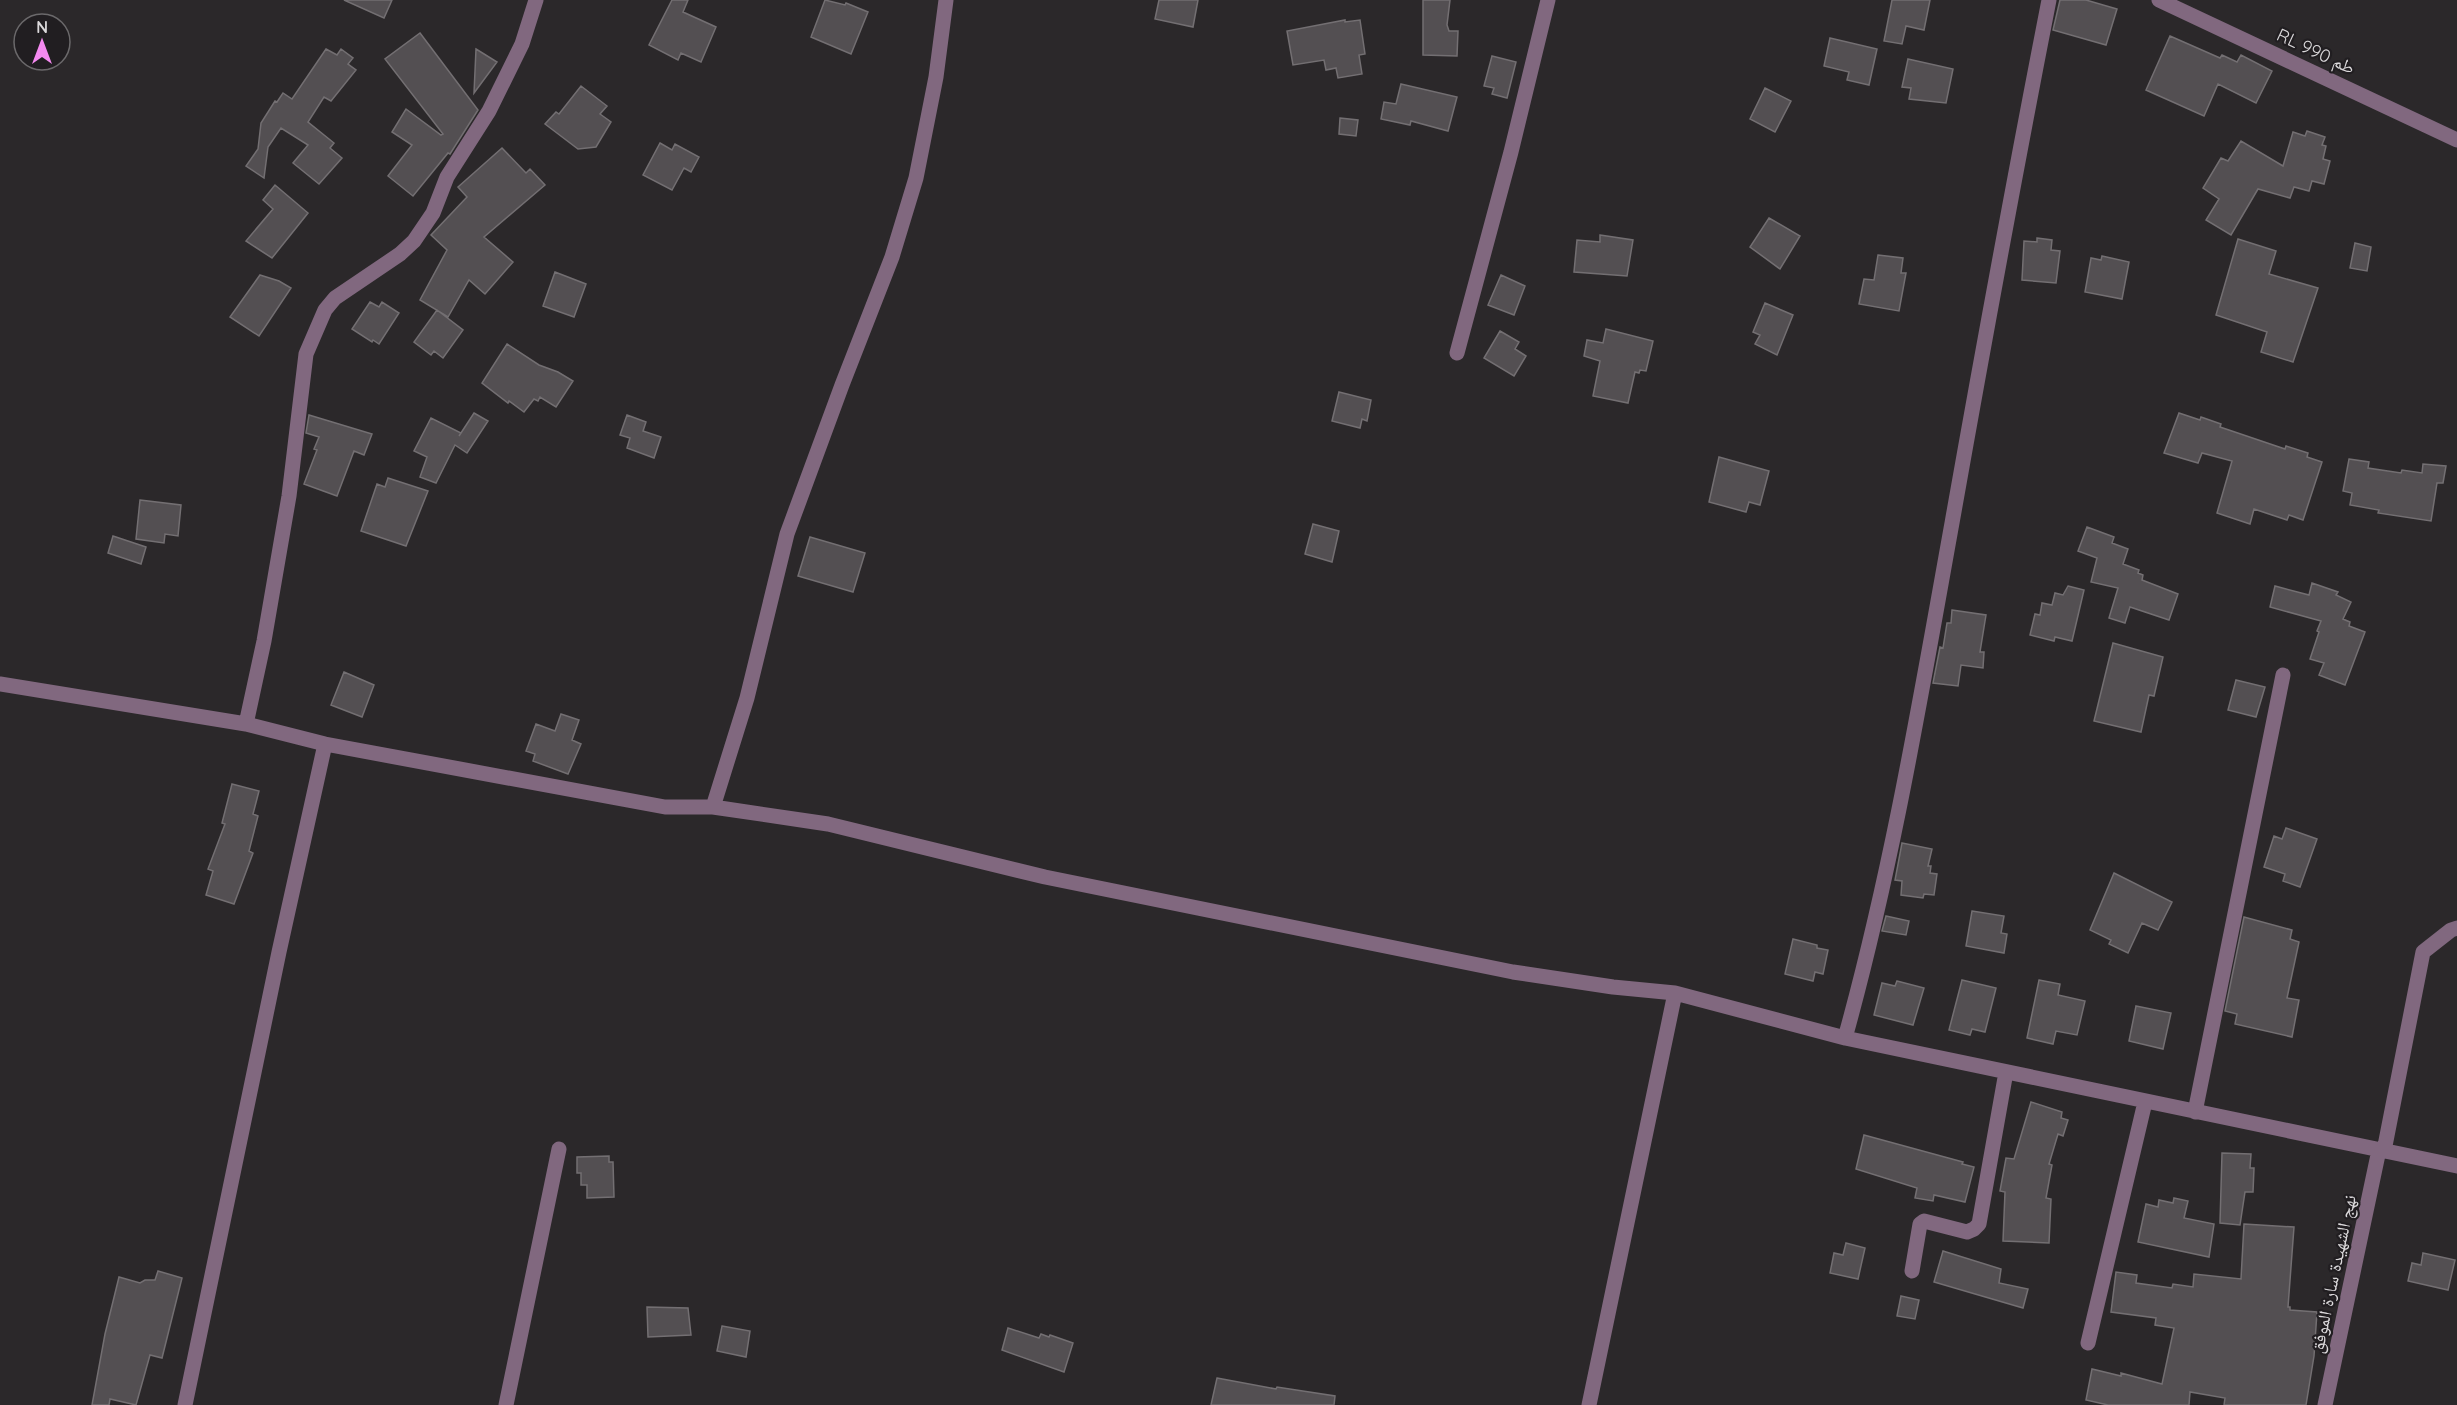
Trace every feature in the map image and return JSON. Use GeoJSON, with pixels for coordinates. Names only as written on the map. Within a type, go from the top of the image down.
{"type":"FeatureCollection","features":[{"type":"Feature","properties":{"kind":"street"},"geometry":{"type":"LineString","coordinates":[[246,724],[264,641],[289,496],[306,354],[314,333],[325,310],[335,298],[400,254],[414,241],[433,213],[447,177],[489,111],[522,44],[536,0]]}},
{"type":"Feature","properties":{"kind":"street"},"geometry":{"type":"LineString","coordinates":[[713,807],[747,698],[787,534],[892,257],[916,178],[936,77],[946,0]]}},
{"type":"Feature","properties":{"kind":"street"},"geometry":{"type":"LineString","coordinates":[[1457,353],[1511,152],[1548,0]]}},
{"type":"Feature","properties":{"kind":"street"},"geometry":{"type":"LineString","coordinates":[[1845,1038],[1875,920],[1930,649],[1999,256],[2049,0]]}},
{"type":"Feature","properties":{"kind":"street","name":"RL طم 990"},"geometry":{"type":"LineString","coordinates":[[2159,0],[2457,140]]}},
{"type":"Feature","properties":{"kind":"street"},"geometry":{"type":"LineString","coordinates":[[2195,1112],[2283,675]]}},
{"type":"Feature","properties":{"kind":"street"},"geometry":{"type":"LineString","coordinates":[[0,684],[246,724],[325,744],[482,775],[666,807],[713,807],[828,824],[1045,877],[1514,972],[1613,987],[1675,993],[1845,1038],[2457,1166]]}},
{"type":"Feature","properties":{"kind":"street"},"geometry":{"type":"LineString","coordinates":[[185,1405],[279,952],[325,744]]}},
{"type":"Feature","properties":{"kind":"street","name":"نهج الشهيدة سارة الموفق"},"geometry":{"type":"LineString","coordinates":[[2325,1405],[2423,952],[2451,930],[2457,928]]}},
{"type":"Feature","properties":{"kind":"street"},"geometry":{"type":"LineString","coordinates":[[1589,1405],[1675,993]]}},
{"type":"Feature","properties":{"kind":"street"},"geometry":{"type":"LineString","coordinates":[[1912,1271],[1920,1224],[1924,1221],[1967,1232],[1979,1224],[2006,1072]]}},
{"type":"Feature","properties":{"kind":"street"},"geometry":{"type":"LineString","coordinates":[[2088,1343],[2145,1102]]}},
{"type":"Feature","properties":{"kind":"street"},"geometry":{"type":"LineString","coordinates":[[506,1405],[559,1149]]}},
{"type":"Feature","properties":{"kind":"building"},"geometry":{"type":"Polygon","coordinates":[[[344,0],[392,0],[384,18],[344,0]]]}},
{"type":"Feature","properties":{"kind":"building"},"geometry":{"type":"Polygon","coordinates":[[[672,0],[688,0],[683,12],[716,27],[701,62],[681,53],[678,60],[649,45],[672,0]]]}},
{"type":"Feature","properties":{"kind":"building"},"geometry":{"type":"Polygon","coordinates":[[[825,0],[845,5],[846,3],[868,12],[851,54],[811,37],[825,0]]]}},
{"type":"Feature","properties":{"kind":"building"},"geometry":{"type":"Polygon","coordinates":[[[1159,0],[1198,0],[1193,27],[1155,19],[1159,0]]]}},
{"type":"Feature","properties":{"kind":"building"},"geometry":{"type":"Polygon","coordinates":[[[1423,0],[1450,0],[1447,25],[1449,31],[1458,31],[1457,56],[1423,55],[1423,0]]]}},
{"type":"Feature","properties":{"kind":"building"},"geometry":{"type":"Polygon","coordinates":[[[1892,0],[1930,0],[1924,30],[1906,26],[1902,44],[1884,41],[1892,0]]]}},
{"type":"Feature","properties":{"kind":"building"},"geometry":{"type":"Polygon","coordinates":[[[2060,0],[2086,0],[2117,9],[2106,45],[2053,30],[2060,0]]]}},
{"type":"Feature","properties":{"kind":"building"},"geometry":{"type":"Polygon","coordinates":[[[1345,20],[1345,22],[1360,20],[1365,54],[1359,55],[1362,74],[1338,78],[1336,68],[1326,70],[1324,60],[1293,65],[1287,31],[1345,20]]]}},
{"type":"Feature","properties":{"kind":"building"},"geometry":{"type":"Polygon","coordinates":[[[420,33],[478,110],[450,154],[448,153],[413,196],[388,176],[412,145],[392,132],[406,109],[441,135],[443,134],[385,59],[420,33]]]}},
{"type":"Feature","properties":{"kind":"building"},"geometry":{"type":"Polygon","coordinates":[[[2170,36],[2220,58],[2222,55],[2237,62],[2241,55],[2272,71],[2256,103],[2218,84],[2204,116],[2146,90],[2170,36]]]}},
{"type":"Feature","properties":{"kind":"building"},"geometry":{"type":"Polygon","coordinates":[[[1830,38],[1877,49],[1869,85],[1847,80],[1849,72],[1824,66],[1830,38]]]}},
{"type":"Feature","properties":{"kind":"building"},"geometry":{"type":"Polygon","coordinates":[[[326,49],[337,55],[341,49],[353,58],[348,64],[356,70],[331,101],[324,97],[308,122],[334,143],[330,148],[342,158],[319,184],[293,163],[308,145],[281,128],[268,147],[264,178],[246,166],[258,149],[261,123],[283,93],[292,99],[326,49]]]}},
{"type":"Feature","properties":{"kind":"building"},"geometry":{"type":"Polygon","coordinates":[[[476,49],[497,62],[474,93],[476,49]]]}},
{"type":"Feature","properties":{"kind":"building"},"geometry":{"type":"Polygon","coordinates":[[[1492,56],[1516,62],[1507,98],[1492,94],[1494,88],[1484,86],[1492,56]]]}},
{"type":"Feature","properties":{"kind":"building"},"geometry":{"type":"Polygon","coordinates":[[[1908,59],[1953,69],[1946,103],[1909,99],[1911,88],[1902,87],[1908,59]]]}},
{"type":"Feature","properties":{"kind":"building"},"geometry":{"type":"Polygon","coordinates":[[[1401,84],[1457,97],[1448,131],[1411,121],[1410,125],[1381,119],[1384,102],[1396,104],[1401,84]]]}},
{"type":"Feature","properties":{"kind":"building"},"geometry":{"type":"Polygon","coordinates":[[[581,86],[607,106],[600,114],[611,122],[596,147],[578,149],[545,124],[556,112],[559,114],[581,86]]]}},
{"type":"Feature","properties":{"kind":"building"},"geometry":{"type":"Polygon","coordinates":[[[1765,88],[1791,101],[1775,132],[1750,119],[1765,88]]]}},
{"type":"Feature","properties":{"kind":"building"},"geometry":{"type":"Polygon","coordinates":[[[1340,118],[1358,120],[1356,136],[1339,134],[1340,118]]]}},
{"type":"Feature","properties":{"kind":"building"},"geometry":{"type":"Polygon","coordinates":[[[2307,131],[2325,137],[2322,145],[2326,146],[2323,159],[2330,161],[2324,184],[2312,181],[2309,191],[2294,187],[2290,198],[2258,189],[2231,235],[2206,220],[2219,199],[2203,188],[2221,158],[2228,161],[2241,141],[2283,166],[2293,132],[2305,136],[2307,131]]]}},
{"type":"Feature","properties":{"kind":"building"},"geometry":{"type":"Polygon","coordinates":[[[660,143],[672,150],[675,144],[699,157],[691,172],[684,168],[672,190],[643,175],[660,143]]]}},
{"type":"Feature","properties":{"kind":"building"},"geometry":{"type":"Polygon","coordinates":[[[502,148],[526,173],[530,169],[545,185],[484,237],[513,262],[485,294],[469,280],[448,317],[420,300],[447,250],[431,235],[467,197],[458,187],[502,148]]]}},
{"type":"Feature","properties":{"kind":"building"},"geometry":{"type":"Polygon","coordinates":[[[275,185],[308,213],[272,258],[246,241],[273,209],[263,200],[275,185]]]}},
{"type":"Feature","properties":{"kind":"building"},"geometry":{"type":"Polygon","coordinates":[[[1769,218],[1800,236],[1780,269],[1750,247],[1769,218]]]}},
{"type":"Feature","properties":{"kind":"building"},"geometry":{"type":"Polygon","coordinates":[[[1600,235],[1633,240],[1627,276],[1574,272],[1577,240],[1600,242],[1600,235]]]}},
{"type":"Feature","properties":{"kind":"building"},"geometry":{"type":"Polygon","coordinates":[[[2037,238],[2052,240],[2051,250],[2060,251],[2056,283],[2022,280],[2024,241],[2037,242],[2037,238]]]}},
{"type":"Feature","properties":{"kind":"building"},"geometry":{"type":"Polygon","coordinates":[[[2238,239],[2276,251],[2269,274],[2318,288],[2293,362],[2261,352],[2267,332],[2216,315],[2238,239]]]}},
{"type":"Feature","properties":{"kind":"building"},"geometry":{"type":"Polygon","coordinates":[[[2355,243],[2371,247],[2367,271],[2350,268],[2355,243]]]}},
{"type":"Feature","properties":{"kind":"building"},"geometry":{"type":"Polygon","coordinates":[[[1878,255],[1903,258],[1901,273],[1906,273],[1899,311],[1859,304],[1864,279],[1874,280],[1878,255]]]}},
{"type":"Feature","properties":{"kind":"building"},"geometry":{"type":"Polygon","coordinates":[[[2102,256],[2129,262],[2122,299],[2085,292],[2091,258],[2101,260],[2102,256]]]}},
{"type":"Feature","properties":{"kind":"building"},"geometry":{"type":"Polygon","coordinates":[[[555,272],[586,284],[574,317],[543,306],[555,272]]]}},
{"type":"Feature","properties":{"kind":"building"},"geometry":{"type":"Polygon","coordinates":[[[260,275],[279,281],[291,288],[259,336],[230,317],[260,275]]]}},
{"type":"Feature","properties":{"kind":"building"},"geometry":{"type":"Polygon","coordinates":[[[1501,275],[1525,286],[1514,315],[1488,305],[1501,275]]]}},
{"type":"Feature","properties":{"kind":"building"},"geometry":{"type":"Polygon","coordinates":[[[370,302],[379,307],[382,302],[399,313],[379,344],[352,329],[370,302]]]}},
{"type":"Feature","properties":{"kind":"building"},"geometry":{"type":"Polygon","coordinates":[[[1765,303],[1793,315],[1777,355],[1755,344],[1760,335],[1753,332],[1765,303]]]}},
{"type":"Feature","properties":{"kind":"building"},"geometry":{"type":"Polygon","coordinates":[[[437,310],[463,330],[443,358],[434,351],[431,355],[414,342],[437,310]]]}},
{"type":"Feature","properties":{"kind":"building"},"geometry":{"type":"Polygon","coordinates":[[[1606,329],[1653,341],[1646,371],[1635,372],[1628,403],[1593,396],[1600,361],[1584,356],[1587,340],[1603,343],[1606,329]]]}},
{"type":"Feature","properties":{"kind":"building"},"geometry":{"type":"Polygon","coordinates":[[[1500,331],[1519,342],[1515,349],[1526,356],[1514,376],[1484,358],[1500,331]]]}},
{"type":"Feature","properties":{"kind":"building"},"geometry":{"type":"Polygon","coordinates":[[[507,344],[539,365],[573,381],[556,407],[540,397],[538,401],[534,399],[524,412],[482,383],[507,344]]]}},
{"type":"Feature","properties":{"kind":"building"},"geometry":{"type":"Polygon","coordinates":[[[1339,392],[1371,400],[1367,421],[1362,419],[1360,428],[1332,421],[1339,392]]]}},
{"type":"Feature","properties":{"kind":"building"},"geometry":{"type":"Polygon","coordinates":[[[474,413],[488,421],[467,453],[455,445],[436,483],[420,477],[427,457],[414,451],[431,418],[461,433],[474,413]]]}},
{"type":"Feature","properties":{"kind":"building"},"geometry":{"type":"Polygon","coordinates":[[[2179,413],[2200,420],[2201,417],[2221,424],[2220,427],[2285,449],[2286,446],[2308,453],[2307,457],[2322,462],[2303,520],[2289,515],[2287,520],[2254,509],[2250,524],[2217,513],[2232,461],[2202,453],[2198,463],[2164,453],[2179,413]]]}},
{"type":"Feature","properties":{"kind":"building"},"geometry":{"type":"Polygon","coordinates":[[[309,415],[372,434],[364,455],[354,451],[337,496],[304,484],[317,450],[314,449],[319,437],[306,433],[309,415]]]}},
{"type":"Feature","properties":{"kind":"building"},"geometry":{"type":"Polygon","coordinates":[[[627,415],[646,422],[643,431],[661,437],[654,458],[627,448],[630,438],[620,435],[627,415]]]}},
{"type":"Feature","properties":{"kind":"building"},"geometry":{"type":"Polygon","coordinates":[[[1719,457],[1769,471],[1760,505],[1749,502],[1746,512],[1709,502],[1719,457]]]}},
{"type":"Feature","properties":{"kind":"building"},"geometry":{"type":"Polygon","coordinates":[[[2349,459],[2369,462],[2368,468],[2401,473],[2402,470],[2422,473],[2423,464],[2446,466],[2443,483],[2437,483],[2431,521],[2378,513],[2379,510],[2350,505],[2352,493],[2343,491],[2349,459]]]}},
{"type":"Feature","properties":{"kind":"building"},"geometry":{"type":"Polygon","coordinates":[[[388,478],[428,491],[406,546],[361,531],[377,484],[385,487],[388,478]]]}},
{"type":"Feature","properties":{"kind":"building"},"geometry":{"type":"Polygon","coordinates":[[[140,500],[181,505],[178,536],[165,534],[164,543],[136,539],[140,500]]]}},
{"type":"Feature","properties":{"kind":"building"},"geometry":{"type":"Polygon","coordinates":[[[1313,524],[1339,531],[1332,562],[1305,554],[1313,524]]]}},
{"type":"Feature","properties":{"kind":"building"},"geometry":{"type":"Polygon","coordinates":[[[2087,527],[2114,537],[2112,543],[2128,549],[2123,564],[2139,570],[2138,573],[2143,575],[2142,580],[2178,594],[2169,620],[2130,607],[2125,623],[2109,618],[2118,588],[2091,582],[2097,558],[2078,551],[2087,527]]]}},
{"type":"Feature","properties":{"kind":"building"},"geometry":{"type":"Polygon","coordinates":[[[113,536],[146,547],[141,564],[108,553],[113,536]]]}},
{"type":"Feature","properties":{"kind":"building"},"geometry":{"type":"Polygon","coordinates":[[[810,537],[865,553],[853,592],[798,576],[810,537]]]}},
{"type":"Feature","properties":{"kind":"building"},"geometry":{"type":"Polygon","coordinates":[[[2312,583],[2338,592],[2336,595],[2351,602],[2343,619],[2350,622],[2349,626],[2365,632],[2345,685],[2319,675],[2324,663],[2310,659],[2321,621],[2270,607],[2275,586],[2309,595],[2312,583]]]}},
{"type":"Feature","properties":{"kind":"building"},"geometry":{"type":"Polygon","coordinates":[[[2068,586],[2084,590],[2072,641],[2055,637],[2054,641],[2030,635],[2035,614],[2040,615],[2042,603],[2052,605],[2055,593],[2063,595],[2068,586]]]}},
{"type":"Feature","properties":{"kind":"building"},"geometry":{"type":"Polygon","coordinates":[[[1952,610],[1986,615],[1980,652],[1984,652],[1983,668],[1961,665],[1958,686],[1933,683],[1947,623],[1951,623],[1952,610]]]}},
{"type":"Feature","properties":{"kind":"building"},"geometry":{"type":"Polygon","coordinates":[[[2113,643],[2163,657],[2154,696],[2149,695],[2141,732],[2094,721],[2113,643]]]}},
{"type":"Feature","properties":{"kind":"building"},"geometry":{"type":"Polygon","coordinates":[[[344,672],[374,685],[362,717],[331,705],[344,672]]]}},
{"type":"Feature","properties":{"kind":"building"},"geometry":{"type":"Polygon","coordinates":[[[2236,680],[2265,687],[2256,717],[2228,710],[2236,680]]]}},
{"type":"Feature","properties":{"kind":"building"},"geometry":{"type":"Polygon","coordinates":[[[561,714],[579,720],[572,740],[581,744],[568,774],[533,761],[535,754],[526,751],[536,724],[555,731],[561,714]]]}},
{"type":"Feature","properties":{"kind":"building"},"geometry":{"type":"Polygon","coordinates":[[[232,784],[259,791],[253,814],[258,816],[249,851],[253,853],[234,904],[206,895],[213,871],[208,869],[225,824],[222,823],[232,784]]]}},
{"type":"Feature","properties":{"kind":"building"},"geometry":{"type":"Polygon","coordinates":[[[2286,828],[2317,839],[2300,887],[2283,881],[2285,874],[2264,867],[2274,836],[2282,839],[2286,828]]]}},
{"type":"Feature","properties":{"kind":"building"},"geometry":{"type":"Polygon","coordinates":[[[1902,843],[1932,849],[1928,866],[1931,866],[1930,873],[1937,874],[1934,895],[1924,894],[1923,898],[1901,895],[1902,881],[1895,880],[1902,843]]]}},
{"type":"Feature","properties":{"kind":"building"},"geometry":{"type":"Polygon","coordinates":[[[2114,873],[2172,902],[2158,930],[2142,923],[2128,953],[2109,944],[2111,940],[2090,930],[2114,873]]]}},
{"type":"Feature","properties":{"kind":"building"},"geometry":{"type":"Polygon","coordinates":[[[1972,911],[2004,916],[2001,933],[2007,934],[2004,953],[1966,946],[1972,911]]]}},
{"type":"Feature","properties":{"kind":"building"},"geometry":{"type":"Polygon","coordinates":[[[1886,916],[1909,921],[1906,935],[1882,931],[1886,916]]]}},
{"type":"Feature","properties":{"kind":"building"},"geometry":{"type":"Polygon","coordinates":[[[2244,917],[2292,930],[2290,939],[2299,942],[2287,998],[2299,1000],[2292,1037],[2235,1024],[2237,1014],[2225,1011],[2244,917]]]}},
{"type":"Feature","properties":{"kind":"building"},"geometry":{"type":"Polygon","coordinates":[[[1793,939],[1828,950],[1823,974],[1815,972],[1813,981],[1785,974],[1793,939]]]}},
{"type":"Feature","properties":{"kind":"building"},"geometry":{"type":"Polygon","coordinates":[[[1962,980],[1996,988],[1985,1032],[1972,1029],[1970,1035],[1949,1030],[1962,980]]]}},
{"type":"Feature","properties":{"kind":"building"},"geometry":{"type":"Polygon","coordinates":[[[2039,980],[2060,984],[2058,995],[2085,1001],[2077,1035],[2056,1031],[2053,1044],[2027,1038],[2039,980]]]}},
{"type":"Feature","properties":{"kind":"building"},"geometry":{"type":"Polygon","coordinates":[[[1897,981],[1924,988],[1913,1025],[1874,1015],[1882,983],[1895,986],[1897,981]]]}},
{"type":"Feature","properties":{"kind":"building"},"geometry":{"type":"Polygon","coordinates":[[[2136,1006],[2171,1013],[2163,1049],[2129,1041],[2136,1006]]]}},
{"type":"Feature","properties":{"kind":"building"},"geometry":{"type":"Polygon","coordinates":[[[2031,1102],[2062,1112],[2061,1118],[2068,1120],[2063,1136],[2058,1134],[2049,1164],[2052,1165],[2046,1198],[2051,1199],[2049,1243],[2003,1241],[2005,1192],[2000,1191],[2006,1158],[2014,1159],[2031,1102]]]}},
{"type":"Feature","properties":{"kind":"building"},"geometry":{"type":"Polygon","coordinates":[[[1864,1135],[1974,1167],[1965,1202],[1934,1195],[1933,1201],[1915,1198],[1917,1188],[1856,1169],[1864,1135]]]}},
{"type":"Feature","properties":{"kind":"building"},"geometry":{"type":"Polygon","coordinates":[[[2222,1153],[2251,1154],[2250,1168],[2254,1168],[2253,1192],[2245,1192],[2240,1225],[2220,1223],[2222,1153]]]}},
{"type":"Feature","properties":{"kind":"building"},"geometry":{"type":"Polygon","coordinates":[[[609,1156],[609,1162],[613,1162],[614,1197],[587,1198],[587,1185],[581,1185],[581,1173],[577,1173],[577,1157],[609,1156]]]}},
{"type":"Feature","properties":{"kind":"building"},"geometry":{"type":"Polygon","coordinates":[[[2174,1198],[2188,1201],[2184,1218],[2214,1224],[2209,1257],[2138,1242],[2146,1204],[2158,1207],[2159,1200],[2173,1203],[2174,1198]]]}},
{"type":"Feature","properties":{"kind":"building"},"geometry":{"type":"Polygon","coordinates":[[[2244,1224],[2294,1227],[2288,1307],[2290,1310],[2317,1312],[2314,1356],[2306,1405],[2224,1405],[2225,1398],[2190,1392],[2189,1405],[2108,1405],[2086,1400],[2092,1369],[2121,1376],[2121,1373],[2162,1384],[2174,1328],[2155,1325],[2156,1318],[2111,1312],[2116,1272],[2137,1275],[2136,1283],[2172,1288],[2173,1284],[2193,1287],[2194,1274],[2241,1279],[2244,1224]]]}},
{"type":"Feature","properties":{"kind":"building"},"geometry":{"type":"Polygon","coordinates":[[[1846,1243],[1865,1248],[1858,1279],[1830,1273],[1834,1253],[1843,1255],[1846,1243]]]}},
{"type":"Feature","properties":{"kind":"building"},"geometry":{"type":"Polygon","coordinates":[[[1943,1251],[2001,1269],[1999,1283],[2028,1289],[2023,1308],[1934,1282],[1943,1251]]]}},
{"type":"Feature","properties":{"kind":"building"},"geometry":{"type":"Polygon","coordinates":[[[2423,1253],[2455,1260],[2448,1290],[2408,1281],[2412,1263],[2421,1265],[2423,1253]]]}},
{"type":"Feature","properties":{"kind":"building"},"geometry":{"type":"Polygon","coordinates":[[[158,1271],[182,1278],[162,1358],[150,1355],[136,1405],[110,1399],[109,1405],[92,1405],[105,1334],[119,1277],[140,1283],[145,1280],[155,1280],[158,1271]]]}},
{"type":"Feature","properties":{"kind":"building"},"geometry":{"type":"Polygon","coordinates":[[[1901,1296],[1919,1300],[1915,1319],[1897,1316],[1901,1296]]]}},
{"type":"Feature","properties":{"kind":"building"},"geometry":{"type":"Polygon","coordinates":[[[647,1307],[688,1308],[691,1335],[648,1337],[647,1307]]]}},
{"type":"Feature","properties":{"kind":"building"},"geometry":{"type":"Polygon","coordinates":[[[722,1326],[750,1331],[746,1357],[717,1351],[722,1326]]]}},
{"type":"Feature","properties":{"kind":"building"},"geometry":{"type":"Polygon","coordinates":[[[1008,1328],[1039,1338],[1041,1334],[1049,1337],[1050,1335],[1073,1343],[1064,1372],[1002,1350],[1008,1328]]]}},
{"type":"Feature","properties":{"kind":"building"},"geometry":{"type":"Polygon","coordinates":[[[1217,1378],[1276,1389],[1277,1387],[1335,1396],[1334,1405],[1211,1405],[1217,1378]]]}}]}
